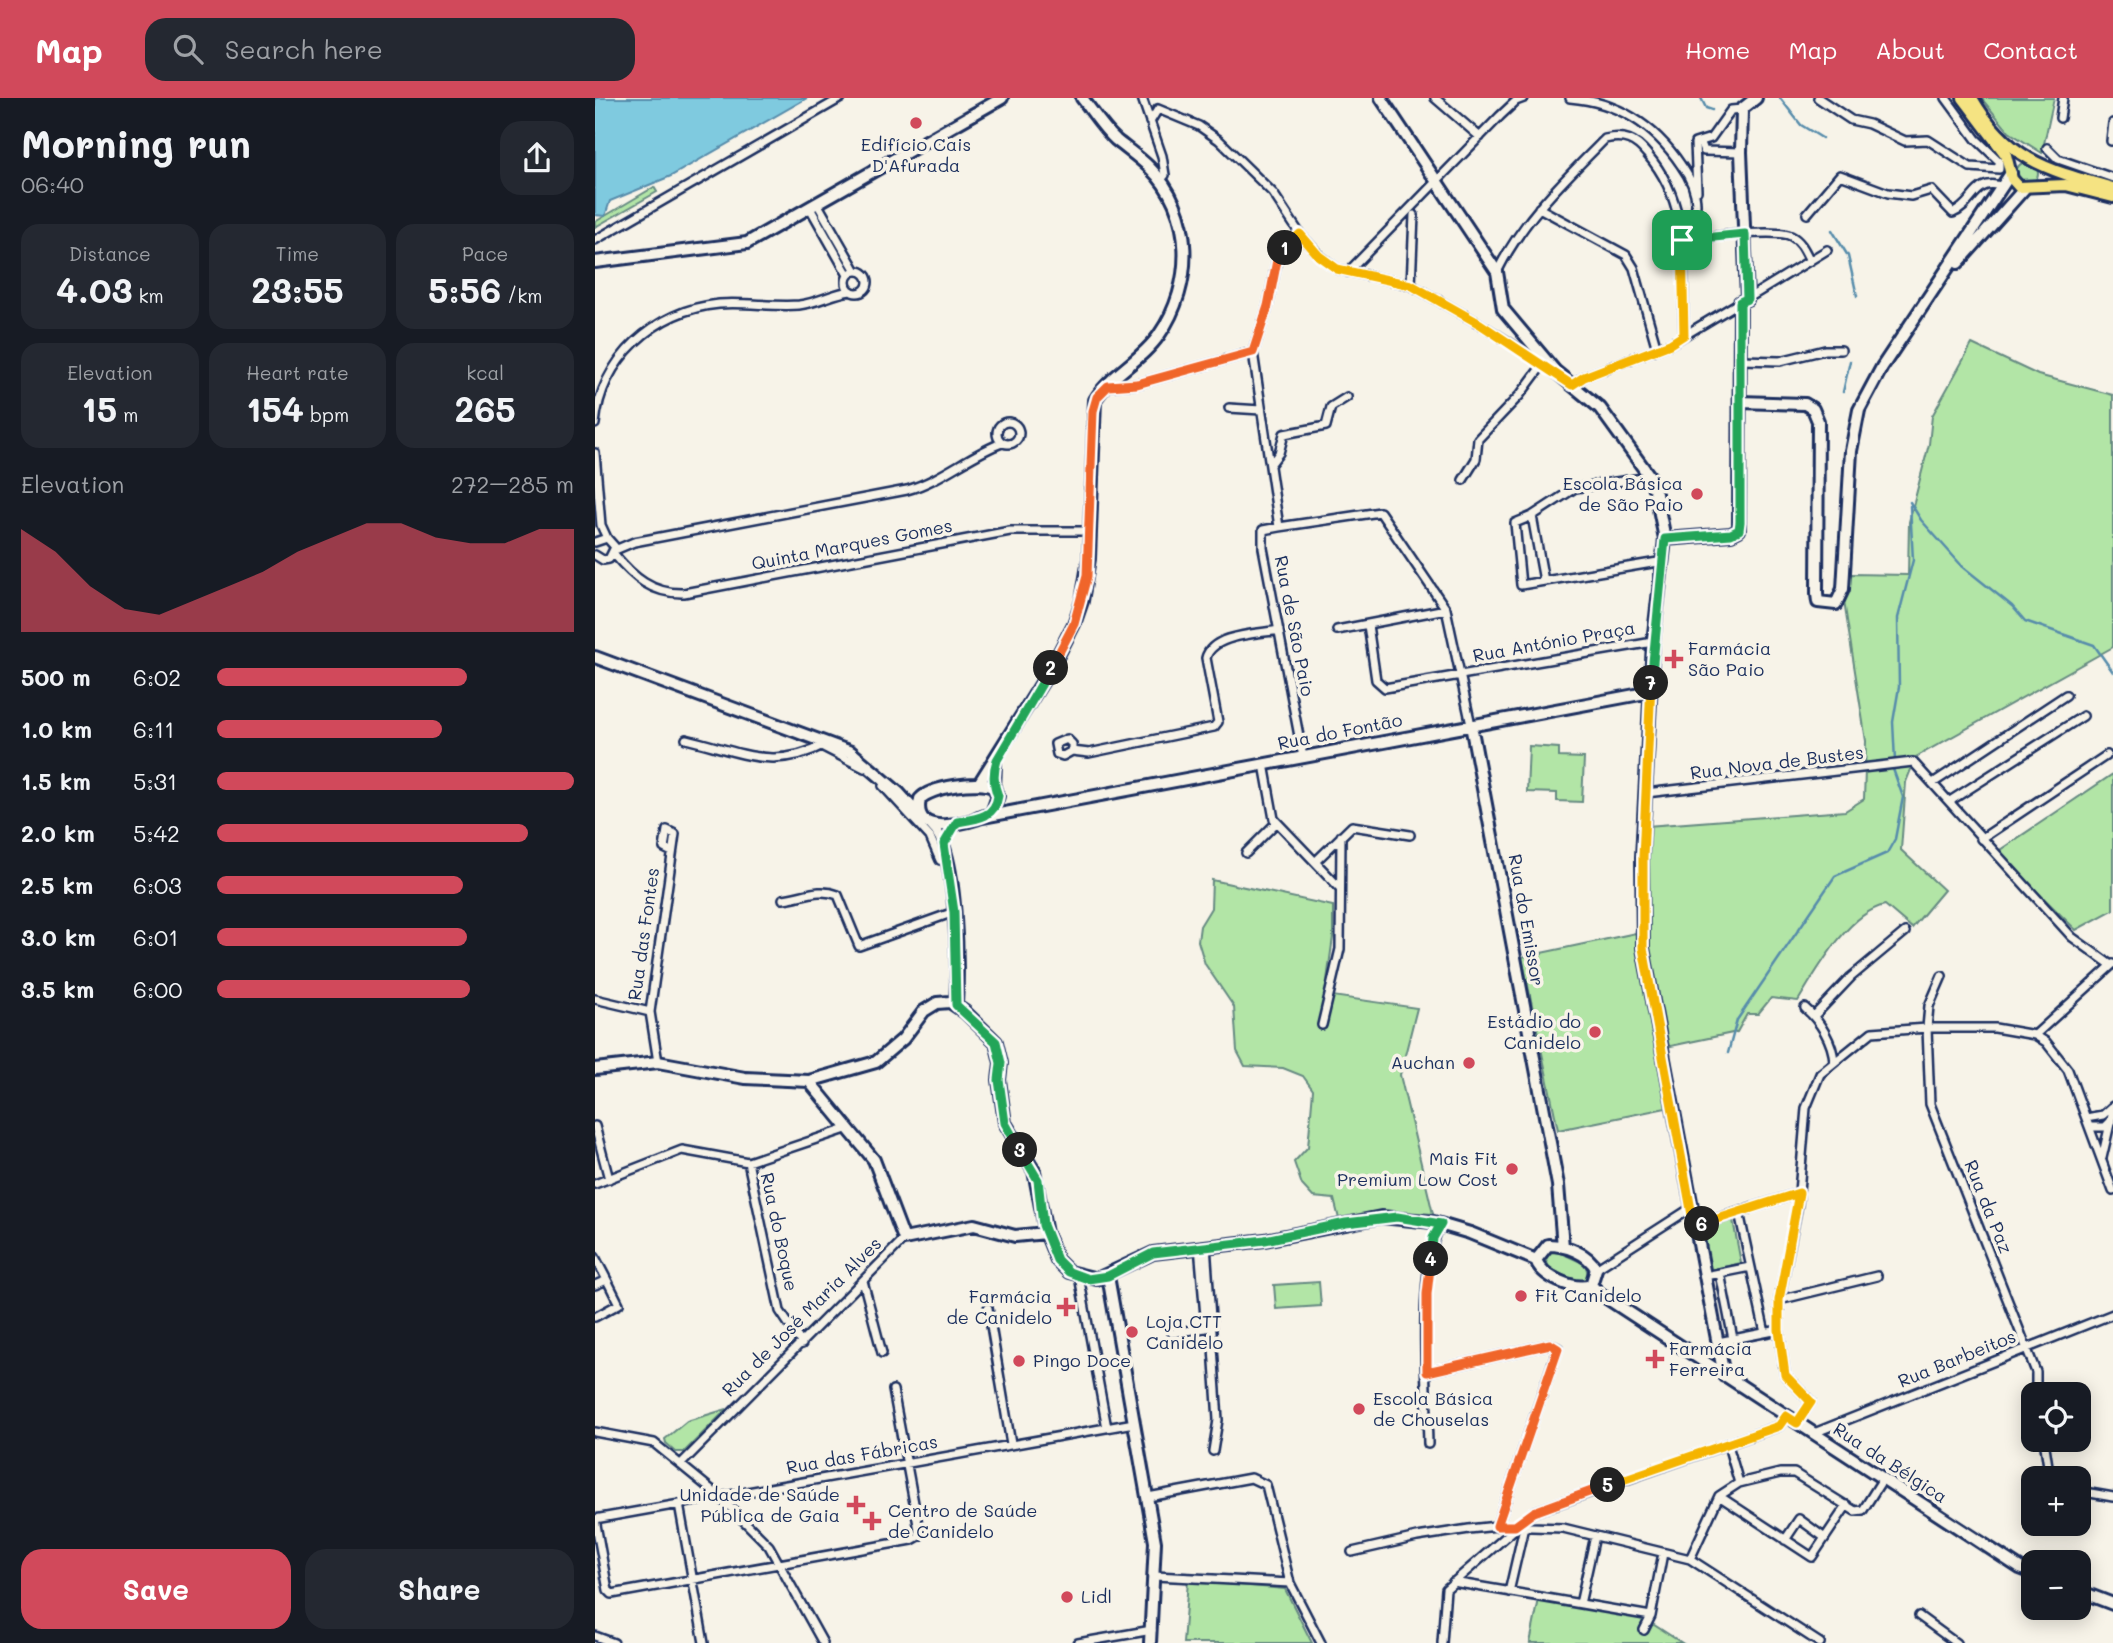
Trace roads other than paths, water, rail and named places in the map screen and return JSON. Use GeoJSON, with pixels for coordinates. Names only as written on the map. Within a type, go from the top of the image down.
{"type":"FeatureCollection","features":[{"type":"Feature","properties":{"kind":"main road"},"geometry":{"type":"LineString","coordinates":[[595,262],[741,245],[1002,98]]}},
{"type":"Feature","properties":{"kind":"main road"},"geometry":{"type":"LineString","coordinates":[[899,793],[929,792],[980,782],[997,760],[1074,624],[1087,576],[1093,407],[1097,397],[1155,341],[1178,301],[1185,268],[1183,232],[1172,201],[1150,168],[1105,129],[1082,98]]}},
{"type":"Feature","properties":{"kind":"main road"},"geometry":{"type":"LineString","coordinates":[[1381,98],[1497,272],[1500,305],[1555,371],[1600,408],[1650,477],[1665,539],[1653,642],[1641,920],[1643,948],[1724,1376]]}},
{"type":"Feature","properties":{"kind":"main road"},"geometry":{"type":"LineString","coordinates":[[1665,539],[1731,534],[1739,530],[1745,234],[1742,108],[1756,98]]}},
{"type":"Feature","properties":{"kind":"main road"},"geometry":{"type":"LineString","coordinates":[[1963,98],[2003,150],[2015,184],[2028,188],[2066,185],[2113,197]]}},
{"type":"Feature","properties":{"kind":"main road"},"geometry":{"type":"LineString","coordinates":[[1972,98],[2004,141],[2017,151],[2035,159],[2053,172],[2113,188]]}},
{"type":"Feature","properties":{"kind":"main road"},"geometry":{"type":"LineString","coordinates":[[1740,402],[1805,404],[1813,409],[1818,421],[1817,594],[1818,602],[1836,604],[1843,582],[1851,451],[1856,419],[1875,378],[2003,187],[2018,159],[2035,159]]}},
{"type":"Feature","properties":{"kind":"main road"},"geometry":{"type":"LineString","coordinates":[[1927,300],[2028,188],[2039,184],[2043,174],[2035,159]]}},
{"type":"Feature","properties":{"kind":"main road"},"geometry":{"type":"LineString","coordinates":[[595,657],[825,744],[867,763],[929,824]]}},
{"type":"Feature","properties":{"kind":"main road","name":"Rua do Fontão"},"geometry":{"type":"LineString","coordinates":[[929,824],[957,822],[1651,692]]}},
{"type":"Feature","properties":{"kind":"main road","name":"Rua do Emissor"},"geometry":{"type":"LineString","coordinates":[[1471,725],[1558,1185],[1563,1247]]}},
{"type":"Feature","properties":{"kind":"main road"},"geometry":{"type":"LineString","coordinates":[[978,818],[992,813],[997,760]]}},
{"type":"Feature","properties":{"kind":"main road","name":"Rua do Fontão"},"geometry":{"type":"LineString","coordinates":[[980,782],[1020,807],[1035,807]]}},
{"type":"Feature","properties":{"kind":"main road"},"geometry":{"type":"LineString","coordinates":[[929,792],[921,797],[918,807],[944,844],[954,912],[956,1005]]}},
{"type":"Feature","properties":{"kind":"main road"},"geometry":{"type":"LineString","coordinates":[[944,844],[957,822]]}},
{"type":"Feature","properties":{"kind":"main road"},"geometry":{"type":"LineString","coordinates":[[595,1069],[658,1062],[745,1078],[809,1081],[876,1062],[903,1039],[924,1011],[944,1002],[956,1005],[996,1042],[1001,1063],[999,1080],[1005,1123],[1038,1180],[1046,1233],[1057,1260],[1079,1276],[1097,1279],[1108,1276],[1155,1542],[1150,1643]]}},
{"type":"Feature","properties":{"kind":"main road"},"geometry":{"type":"LineString","coordinates":[[809,1081],[874,1160],[904,1239]]}},
{"type":"Feature","properties":{"kind":"main road","name":"Rua da Bélgica"},"geometry":{"type":"LineString","coordinates":[[1108,1276],[1142,1256],[1265,1240],[1381,1217],[1419,1219],[1441,1224],[1536,1260],[1540,1269],[1570,1284],[1581,1288],[1591,1285],[1724,1376],[2021,1568]]}},
{"type":"Feature","properties":{"kind":"main road","name":"Rua de José Maria Alves"},"geometry":{"type":"LineString","coordinates":[[904,1239],[974,1224],[1015,1236],[1046,1233]]}},
{"type":"Feature","properties":{"kind":"main road"},"geometry":{"type":"LineString","coordinates":[[1536,1260],[1548,1245],[1563,1247],[1586,1257],[1596,1269],[1591,1285]]}},
{"type":"Feature","properties":{"kind":"main road"},"geometry":{"type":"LineString","coordinates":[[2091,1596],[2113,1604]]}},
{"type":"Feature","properties":{"kind":"street"},"geometry":{"type":"LineString","coordinates":[[595,240],[841,98]]}},
{"type":"Feature","properties":{"kind":"street"},"geometry":{"type":"LineString","coordinates":[[1142,98],[1163,156],[1165,175],[1160,181]]}},
{"type":"Feature","properties":{"kind":"street"},"geometry":{"type":"LineString","coordinates":[[1435,98],[1480,137]]}},
{"type":"Feature","properties":{"kind":"street"},"geometry":{"type":"LineString","coordinates":[[1570,98],[1629,114],[1647,125],[1672,152],[1690,178],[1696,203]]}},
{"type":"Feature","properties":{"kind":"street"},"geometry":{"type":"LineString","coordinates":[[1818,98],[1851,120],[1870,124],[1905,141],[1927,140],[1970,167],[1995,170],[2001,164],[1976,139],[1947,98]]}},
{"type":"Feature","properties":{"kind":"street"},"geometry":{"type":"LineString","coordinates":[[2060,118],[2063,98]]}},
{"type":"Feature","properties":{"kind":"street"},"geometry":{"type":"LineString","coordinates":[[1348,272],[1520,99]]}},
{"type":"Feature","properties":{"kind":"street"},"geometry":{"type":"LineString","coordinates":[[1682,240],[1694,216],[1696,203],[1695,143],[1711,138],[1731,110],[1742,108]]}},
{"type":"Feature","properties":{"kind":"street"},"geometry":{"type":"LineString","coordinates":[[1150,122],[1158,109],[1187,119],[1219,140],[1273,193],[1300,234],[1319,256],[1348,272],[1411,285],[1555,371]]}},
{"type":"Feature","properties":{"kind":"street"},"geometry":{"type":"LineString","coordinates":[[2111,141],[2113,123]]}},
{"type":"Feature","properties":{"kind":"street"},"geometry":{"type":"LineString","coordinates":[[1497,272],[1518,233],[1605,139],[1629,138],[1641,146],[1669,182],[1678,208],[1682,240],[1684,335]]}},
{"type":"Feature","properties":{"kind":"street"},"geometry":{"type":"LineString","coordinates":[[1701,143],[1704,151],[1741,152]]}},
{"type":"Feature","properties":{"kind":"street"},"geometry":{"type":"LineString","coordinates":[[2047,148],[2057,159],[2113,178]]}},
{"type":"Feature","properties":{"kind":"street"},"geometry":{"type":"LineString","coordinates":[[1807,214],[1840,175],[1888,193],[1911,196],[1931,190],[1954,213],[1981,186],[2003,187]]}},
{"type":"Feature","properties":{"kind":"street"},"geometry":{"type":"LineString","coordinates":[[595,424],[601,394],[618,361],[641,335],[664,320],[707,306],[800,304],[838,292],[861,292],[867,283],[864,274],[856,271],[813,206]]}},
{"type":"Feature","properties":{"kind":"street"},"geometry":{"type":"LineString","coordinates":[[813,206],[851,291]]}},
{"type":"Feature","properties":{"kind":"street"},"geometry":{"type":"LineString","coordinates":[[1539,208],[1626,256],[1634,268],[1657,349]]}},
{"type":"Feature","properties":{"kind":"street"},"geometry":{"type":"LineString","coordinates":[[1411,285],[1414,215]]}},
{"type":"Feature","properties":{"kind":"street"},"geometry":{"type":"LineString","coordinates":[[1300,234],[1278,255],[1268,306],[1253,352],[1279,527],[1380,512],[1446,609],[1471,725]]}},
{"type":"Feature","properties":{"kind":"street"},"geometry":{"type":"LineString","coordinates":[[1682,240],[1745,234],[1789,234],[1803,246],[1810,261]]}},
{"type":"Feature","properties":{"kind":"street"},"geometry":{"type":"LineString","coordinates":[[1572,385],[1584,377],[1657,349],[1684,335],[1827,250]]}},
{"type":"Feature","properties":{"kind":"street"},"geometry":{"type":"LineString","coordinates":[[838,292],[856,271]]}},
{"type":"Feature","properties":{"kind":"street"},"geometry":{"type":"LineString","coordinates":[[1741,360],[1780,361],[1825,350],[1841,350]]}},
{"type":"Feature","properties":{"kind":"street"},"geometry":{"type":"LineString","coordinates":[[1108,386],[1137,384],[1253,352]]}},
{"type":"Feature","properties":{"kind":"street"},"geometry":{"type":"LineString","coordinates":[[1463,480],[1476,460],[1479,439],[1520,395],[1543,364]]}},
{"type":"Feature","properties":{"kind":"street"},"geometry":{"type":"LineString","coordinates":[[1270,465],[1279,453],[1284,434],[1326,426],[1332,407],[1347,397]]}},
{"type":"Feature","properties":{"kind":"street"},"geometry":{"type":"LineString","coordinates":[[1229,408],[1261,410]]}},
{"type":"Feature","properties":{"kind":"street"},"geometry":{"type":"LineString","coordinates":[[601,525],[596,541],[612,549],[634,542],[907,490],[940,478],[988,448],[1016,442],[1018,428],[1013,423],[1005,423],[999,427],[997,436],[988,448]]}},
{"type":"Feature","properties":{"kind":"street"},"geometry":{"type":"LineString","coordinates":[[997,436],[1002,443]]}},
{"type":"Feature","properties":{"kind":"street"},"geometry":{"type":"LineString","coordinates":[[595,453],[601,525],[612,549]]}},
{"type":"Feature","properties":{"kind":"street"},"geometry":{"type":"LineString","coordinates":[[1650,477],[1575,488],[1532,516],[1515,523],[1521,585],[1664,561]]}},
{"type":"Feature","properties":{"kind":"street"},"geometry":{"type":"LineString","coordinates":[[1532,516],[1544,581]]}},
{"type":"Feature","properties":{"kind":"street","name":"Rua de São Paio"},"geometry":{"type":"LineString","coordinates":[[1279,527],[1263,530],[1263,548],[1303,757]]}},
{"type":"Feature","properties":{"kind":"street","name":"Quinta Marques Gomes"},"geometry":{"type":"LineString","coordinates":[[595,555],[603,560],[612,549],[627,570],[657,590],[684,593],[1010,531],[1089,531]]}},
{"type":"Feature","properties":{"kind":"street"},"geometry":{"type":"LineString","coordinates":[[1337,630],[1446,609]]}},
{"type":"Feature","properties":{"kind":"street","name":"Rua António Praça"},"geometry":{"type":"LineString","coordinates":[[1368,625],[1376,680],[1385,688],[1653,642]]}},
{"type":"Feature","properties":{"kind":"street"},"geometry":{"type":"LineString","coordinates":[[1072,751],[1089,753],[1215,727],[1219,722],[1206,658],[1209,649],[1221,641],[1279,630]]}},
{"type":"Feature","properties":{"kind":"street"},"geometry":{"type":"LineString","coordinates":[[2035,1035],[2112,965],[2072,937],[1933,783],[2066,695]]}},
{"type":"Feature","properties":{"kind":"street"},"geometry":{"type":"LineString","coordinates":[[1950,802],[2083,716]]}},
{"type":"Feature","properties":{"kind":"street"},"geometry":{"type":"LineString","coordinates":[[686,739],[771,761],[808,753],[825,744],[866,769],[888,790],[930,837],[940,860]]}},
{"type":"Feature","properties":{"kind":"street"},"geometry":{"type":"LineString","coordinates":[[1981,839],[2107,755]]}},
{"type":"Feature","properties":{"kind":"street","name":"Rua Nova de Bustes"},"geometry":{"type":"LineString","coordinates":[[1646,793],[1913,762],[1933,783]]}},
{"type":"Feature","properties":{"kind":"street"},"geometry":{"type":"LineString","coordinates":[[1264,764],[1277,822],[1317,861],[1339,888]]}},
{"type":"Feature","properties":{"kind":"street"},"geometry":{"type":"LineString","coordinates":[[1246,853],[1277,822]]}},
{"type":"Feature","properties":{"kind":"street"},"geometry":{"type":"LineString","coordinates":[[1317,861],[1352,826],[1411,835]]}},
{"type":"Feature","properties":{"kind":"street"},"geometry":{"type":"LineString","coordinates":[[1322,1025],[1340,949],[1341,835]]}},
{"type":"Feature","properties":{"kind":"street","name":"Rua das Fontes"},"geometry":{"type":"LineString","coordinates":[[658,1062],[650,1012],[672,852]]}},
{"type":"Feature","properties":{"kind":"street"},"geometry":{"type":"LineString","coordinates":[[783,899],[827,890],[838,895],[859,946],[954,912]]}},
{"type":"Feature","properties":{"kind":"street"},"geometry":{"type":"LineString","coordinates":[[1814,1016],[1851,977],[1905,932]]}},
{"type":"Feature","properties":{"kind":"street","name":"Rua da Paz"},"geometry":{"type":"LineString","coordinates":[[1942,976],[1929,1006],[1927,1028],[1930,1104],[2036,1371],[2036,1382]]}},
{"type":"Feature","properties":{"kind":"street"},"geometry":{"type":"LineString","coordinates":[[595,999],[650,1012]]}},
{"type":"Feature","properties":{"kind":"street"},"geometry":{"type":"LineString","coordinates":[[1805,1008],[1814,1016],[1833,1049],[1834,1062]]}},
{"type":"Feature","properties":{"kind":"street"},"geometry":{"type":"LineString","coordinates":[[1797,1423],[1811,1402],[1785,1375],[1779,1330],[1779,1300],[1799,1193],[1805,1108],[1820,1074],[1872,1032],[1927,1028],[1995,1028],[2035,1035],[2056,1052],[2067,1070],[2113,1191]]}},
{"type":"Feature","properties":{"kind":"street"},"geometry":{"type":"LineString","coordinates":[[2086,1118],[2103,1115],[2113,1109]]}},
{"type":"Feature","properties":{"kind":"street"},"geometry":{"type":"LineString","coordinates":[[2102,1158],[2113,1109]]}},
{"type":"Feature","properties":{"kind":"street"},"geometry":{"type":"LineString","coordinates":[[2090,1127],[2105,1127],[2111,1120]]}},
{"type":"Feature","properties":{"kind":"street"},"geometry":{"type":"LineString","coordinates":[[595,1126],[609,1179]]}},
{"type":"Feature","properties":{"kind":"street"},"geometry":{"type":"LineString","coordinates":[[595,1184],[682,1150],[748,1162],[846,1129]]}},
{"type":"Feature","properties":{"kind":"street","name":"Rua do Boque"},"geometry":{"type":"LineString","coordinates":[[748,1162],[780,1311],[802,1343]]}},
{"type":"Feature","properties":{"kind":"street"},"geometry":{"type":"LineString","coordinates":[[1694,1226],[1799,1193]]}},
{"type":"Feature","properties":{"kind":"street"},"geometry":{"type":"LineString","coordinates":[[1596,1269],[1691,1209]]}},
{"type":"Feature","properties":{"kind":"street"},"geometry":{"type":"LineString","coordinates":[[1739,1212],[1765,1333]]}},
{"type":"Feature","properties":{"kind":"street"},"geometry":{"type":"LineString","coordinates":[[1428,1444],[1427,1294],[1433,1238],[1441,1224]]}},
{"type":"Feature","properties":{"kind":"street","name":"Rua de José Maria Alves"},"geometry":{"type":"LineString","coordinates":[[681,1464],[904,1239]]}},
{"type":"Feature","properties":{"kind":"street"},"geometry":{"type":"LineString","coordinates":[[1172,1333],[1206,1328],[1203,1246]]}},
{"type":"Feature","properties":{"kind":"street"},"geometry":{"type":"LineString","coordinates":[[1203,1246],[1219,1420],[1213,1451]]}},
{"type":"Feature","properties":{"kind":"street"},"geometry":{"type":"LineString","coordinates":[[595,1257],[619,1304],[595,1317]]}},
{"type":"Feature","properties":{"kind":"street"},"geometry":{"type":"LineString","coordinates":[[1705,1276],[1751,1267]]}},
{"type":"Feature","properties":{"kind":"street"},"geometry":{"type":"LineString","coordinates":[[1720,1273],[1733,1339]]}},
{"type":"Feature","properties":{"kind":"street"},"geometry":{"type":"LineString","coordinates":[[1079,1276],[1107,1428]]}},
{"type":"Feature","properties":{"kind":"street"},"geometry":{"type":"LineString","coordinates":[[1779,1300],[1877,1276]]}},
{"type":"Feature","properties":{"kind":"street"},"geometry":{"type":"LineString","coordinates":[[595,1285],[607,1280]]}},
{"type":"Feature","properties":{"kind":"street"},"geometry":{"type":"LineString","coordinates":[[863,1281],[882,1353]]}},
{"type":"Feature","properties":{"kind":"street"},"geometry":{"type":"LineString","coordinates":[[988,1308],[1011,1444]]}},
{"type":"Feature","properties":{"kind":"street","name":"Rua Barbeitos"},"geometry":{"type":"LineString","coordinates":[[1813,1433],[2113,1314]]}},
{"type":"Feature","properties":{"kind":"street"},"geometry":{"type":"LineString","coordinates":[[1718,1342],[1779,1330]]}},
{"type":"Feature","properties":{"kind":"street"},"geometry":{"type":"LineString","coordinates":[[1427,1372],[1550,1344],[1558,1349],[1497,1526]]}},
{"type":"Feature","properties":{"kind":"street"},"geometry":{"type":"LineString","coordinates":[[595,1519],[607,1590],[613,1594],[912,1540],[919,1535],[894,1390]]}},
{"type":"Feature","properties":{"kind":"street"},"geometry":{"type":"LineString","coordinates":[[1442,1643],[1446,1589],[1534,1512],[1728,1446],[1779,1426],[1786,1416]]}},
{"type":"Feature","properties":{"kind":"street","name":"Rua das Fábricas"},"geometry":{"type":"LineString","coordinates":[[595,1519],[1135,1423]]}},
{"type":"Feature","properties":{"kind":"street"},"geometry":{"type":"LineString","coordinates":[[595,1432],[654,1443],[719,1496],[769,1546],[823,1643]]}},
{"type":"Feature","properties":{"kind":"street"},"geometry":{"type":"LineString","coordinates":[[1728,1446],[1739,1483]]}},
{"type":"Feature","properties":{"kind":"street"},"geometry":{"type":"LineString","coordinates":[[1690,1559],[1719,1496],[1739,1483],[1780,1473],[1794,1474],[1855,1511],[1863,1510],[1882,1480]]}},
{"type":"Feature","properties":{"kind":"street"},"geometry":{"type":"LineString","coordinates":[[1148,1497],[1251,1478],[1259,1479],[1266,1485],[1290,1583],[1321,1643]]}},
{"type":"Feature","properties":{"kind":"street"},"geometry":{"type":"LineString","coordinates":[[2091,1493],[2113,1497]]}},
{"type":"Feature","properties":{"kind":"street"},"geometry":{"type":"LineString","coordinates":[[1719,1496],[1812,1558],[1847,1505]]}},
{"type":"Feature","properties":{"kind":"street"},"geometry":{"type":"LineString","coordinates":[[679,1504],[704,1643]]}},
{"type":"Feature","properties":{"kind":"street"},"geometry":{"type":"LineString","coordinates":[[1785,1540],[1799,1520],[1825,1538]]}},
{"type":"Feature","properties":{"kind":"street"},"geometry":{"type":"LineString","coordinates":[[1352,1552],[1429,1534],[1497,1526],[1563,1528],[1690,1559],[1820,1643]]}},
{"type":"Feature","properties":{"kind":"street"},"geometry":{"type":"LineString","coordinates":[[1509,1592],[1524,1527]]}},
{"type":"Feature","properties":{"kind":"street"},"geometry":{"type":"LineString","coordinates":[[1580,1604],[1595,1536]]}},
{"type":"Feature","properties":{"kind":"street"},"geometry":{"type":"LineString","coordinates":[[1644,1630],[1651,1616],[1663,1553]]}},
{"type":"Feature","properties":{"kind":"street"},"geometry":{"type":"LineString","coordinates":[[1154,1576],[1290,1583]]}},
{"type":"Feature","properties":{"kind":"street"},"geometry":{"type":"LineString","coordinates":[[1453,1582],[1651,1616]]}},
{"type":"Feature","properties":{"kind":"street"},"geometry":{"type":"LineString","coordinates":[[1919,1616],[1956,1643]]}},
{"type":"Feature","properties":{"kind":"street"},"geometry":{"type":"LineString","coordinates":[[1078,1643],[1152,1630]]}},
{"type":"Feature","properties":{"kind":"street"},"geometry":{"type":"LineString","coordinates":[[595,1636],[614,1643]]}},
{"type":"Feature","properties":{"kind":"water"},"geometry":{"type":"Polygon","coordinates":[[[595,98],[807,98],[671,176],[610,201],[605,216],[595,215],[595,98]]]}},
{"type":"Feature","properties":{"kind":"waterway"},"geometry":{"type":"LineString","coordinates":[[1701,98],[1706,108],[1712,110]]}},
{"type":"Feature","properties":{"kind":"waterway"},"geometry":{"type":"LineString","coordinates":[[1780,98],[1801,125],[1822,138]]}},
{"type":"Feature","properties":{"kind":"waterway"},"geometry":{"type":"LineString","coordinates":[[1832,230],[1848,256],[1857,296]]}},
{"type":"Feature","properties":{"kind":"waterway"},"geometry":{"type":"LineString","coordinates":[[1843,392],[1850,361]]}},
{"type":"Feature","properties":{"kind":"waterway"},"geometry":{"type":"LineString","coordinates":[[1910,502],[1921,520],[1962,566],[2012,606],[2025,621],[2094,645],[2113,672]]}},
{"type":"Feature","properties":{"kind":"waterway"},"geometry":{"type":"LineString","coordinates":[[1895,761],[1893,722],[1899,687],[1898,618],[1913,560],[1910,506]]}},
{"type":"Feature","properties":{"kind":"waterway"},"geometry":{"type":"LineString","coordinates":[[1728,1053],[1737,1020],[1835,876],[1887,853],[1895,839],[1903,797],[1893,769]]}},
{"type":"Feature","properties":{"kind":"place","name":"Edifício Cais D'Afurada"},"geometry":{"type":"Point","coordinates":[916,123]}},
{"type":"Feature","properties":{"kind":"place","name":"Escola Básica de São Paio"},"geometry":{"type":"Point","coordinates":[1697,494]}},
{"type":"Feature","properties":{"kind":"place","name":"Farmácia São Paio"},"geometry":{"type":"Point","coordinates":[1674,659]}},
{"type":"Feature","properties":{"kind":"place","name":"Estádio do Canidelo"},"geometry":{"type":"Point","coordinates":[1595,1032]}},
{"type":"Feature","properties":{"kind":"place","name":"Auchan"},"geometry":{"type":"Point","coordinates":[1469,1063]}},
{"type":"Feature","properties":{"kind":"place","name":"Mais Fit Premium Low Cost"},"geometry":{"type":"Point","coordinates":[1512,1169]}},
{"type":"Feature","properties":{"kind":"place","name":"Fit Canidelo"},"geometry":{"type":"Point","coordinates":[1521,1296]}},
{"type":"Feature","properties":{"kind":"place","name":"Farmácia de Canidelo"},"geometry":{"type":"Point","coordinates":[1066,1307]}},
{"type":"Feature","properties":{"kind":"place","name":"Loja CTT Canidelo"},"geometry":{"type":"Point","coordinates":[1132,1332]}},
{"type":"Feature","properties":{"kind":"place","name":"Farmácia Ferreira"},"geometry":{"type":"Point","coordinates":[1655,1359]}},
{"type":"Feature","properties":{"kind":"place","name":"Pingo Doce"},"geometry":{"type":"Point","coordinates":[1019,1361]}},
{"type":"Feature","properties":{"kind":"place","name":"Escola Básica de Chouselas"},"geometry":{"type":"Point","coordinates":[1359,1409]}},
{"type":"Feature","properties":{"kind":"place","name":"Unidade de Saúde Pública de Gaia"},"geometry":{"type":"Point","coordinates":[856,1505]}},
{"type":"Feature","properties":{"kind":"place","name":"Centro de Saúde de Canidelo"},"geometry":{"type":"Point","coordinates":[872,1521]}},
{"type":"Feature","properties":{"kind":"place","name":"Lidl"},"geometry":{"type":"Point","coordinates":[1067,1597]}}]}
